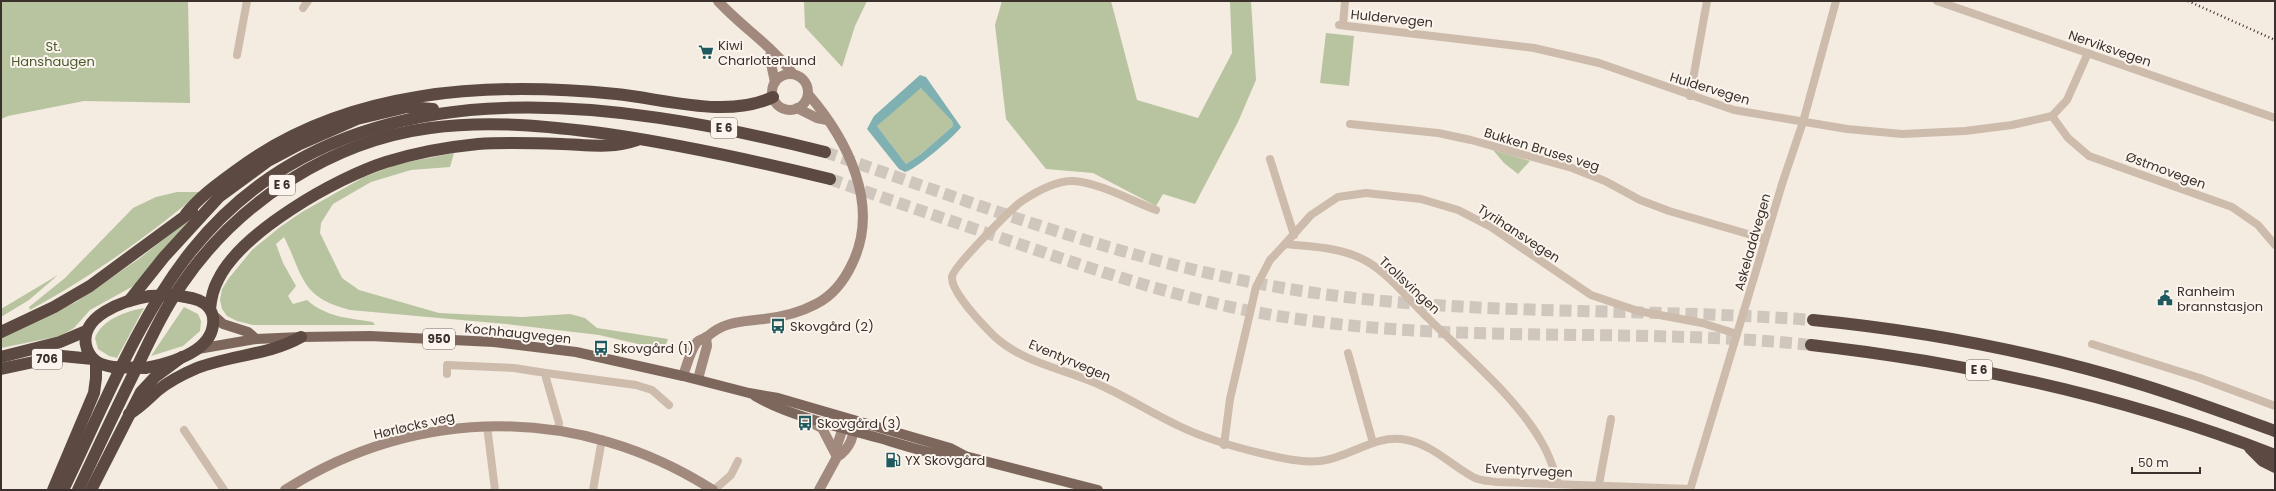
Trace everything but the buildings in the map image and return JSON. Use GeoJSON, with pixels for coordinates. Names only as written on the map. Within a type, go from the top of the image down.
{"type":"FeatureCollection","features":[{"type":"Feature","properties":{"kind":"highway","name":"E 6"},"geometry":{"type":"LineString","coordinates":[[186,214],[195,202],[248,161],[295,133],[334,117],[390,101],[424,95],[480,90],[593,92],[722,107],[751,106],[773,97]]}},
{"type":"Feature","properties":{"kind":"highway","name":"E 6"},"geometry":{"type":"LineString","coordinates":[[1,332],[54,307],[90,286],[186,214],[219,197],[287,150],[357,120],[407,107],[460,110],[556,108],[635,114],[745,132],[825,152]]}},
{"type":"Feature","properties":{"kind":"highway","name":"E 6"},"geometry":{"type":"LineString","coordinates":[[63,490],[155,305],[173,275],[192,250],[229,210],[276,173],[305,156],[335,142],[393,122],[460,110]]}},
{"type":"Feature","properties":{"kind":"highway","name":"E 6"},"geometry":{"type":"LineString","coordinates":[[78,490],[149,341],[181,285],[200,260],[237,221],[281,185],[345,151],[396,134],[429,128],[512,124],[576,130],[641,139],[758,162],[830,179]]}},
{"type":"Feature","properties":{"kind":"highway","name":"E 6"},"geometry":{"type":"LineString","coordinates":[[211,312],[218,279],[240,252],[256,236],[290,210],[359,172],[407,156],[453,147],[505,143],[618,146],[641,139]]}},
{"type":"Feature","properties":{"kind":"highway","name":"E 6"},"geometry":{"type":"LineString","coordinates":[[129,301],[164,257],[219,197]]}},
{"type":"Feature","properties":{"kind":"highway","name":"706"},"geometry":{"type":"LineString","coordinates":[[1,357],[60,342],[86,331],[101,315],[129,301],[150,296],[176,295],[191,298],[200,301],[211,312],[212,329],[209,337],[198,349],[182,357],[145,368],[113,367],[94,360],[62,356],[1,369]]}},
{"type":"Feature","properties":{"kind":"highway","name":"E 6"},"geometry":{"type":"LineString","coordinates":[[1813,320],[1943,337],[2075,366],[2144,385],[2275,432]]}},
{"type":"Feature","properties":{"kind":"highway"},"geometry":{"type":"LineString","coordinates":[[52,490],[94,393],[96,378],[94,360],[86,345],[86,331]]}},
{"type":"Feature","properties":{"kind":"highway"},"geometry":{"type":"LineString","coordinates":[[129,414],[138,409],[164,386],[183,374],[215,362],[283,347],[301,337]]}},
{"type":"Feature","properties":{"kind":"highway","name":"E 6"},"geometry":{"type":"LineString","coordinates":[[1811,345],[1939,363],[2063,388],[2145,409],[2275,455]]}},
{"type":"Feature","properties":{"kind":"highway"},"geometry":{"type":"LineString","coordinates":[[91,490],[129,414],[148,384],[182,357]]}},
{"type":"Feature","properties":{"kind":"highway","name":"E 6"},"geometry":{"type":"LineString","coordinates":[[2244,443],[2263,461],[2275,467]]}},
{"type":"Feature","properties":{"kind":"main road"},"geometry":{"type":"LineString","coordinates":[[211,312],[223,324],[248,332],[256,339]]}},
{"type":"Feature","properties":{"kind":"main road","name":"Kochhaugvegen"},"geometry":{"type":"LineString","coordinates":[[198,349],[256,339],[301,337],[398,337],[518,344],[576,352],[698,379],[749,393],[778,398],[950,448],[965,456],[1097,490]]}},
{"type":"Feature","properties":{"kind":"main road","name":"Kochhaugvegen"},"geometry":{"type":"LineString","coordinates":[[749,393],[774,407],[856,432],[947,457],[965,456]]}},
{"type":"Feature","properties":{"kind":"street"},"geometry":{"type":"LineString","coordinates":[[237,55],[246,1]]}},
{"type":"Feature","properties":{"kind":"street"},"geometry":{"type":"LineString","coordinates":[[303,8],[308,1]]}},
{"type":"Feature","properties":{"kind":"street"},"geometry":{"type":"LineString","coordinates":[[683,376],[698,341],[706,337],[717,328],[730,322],[780,317],[804,310],[830,294],[849,270],[862,236],[863,204],[858,182],[847,151],[827,120],[824,112],[808,94],[805,82],[793,74],[779,55],[771,51],[737,21],[718,1]]}},
{"type":"Feature","properties":{"kind":"street","name":"Huldervegen"},"geometry":{"type":"LineString","coordinates":[[1345,1],[1341,25],[1534,48],[1599,63],[1690,96],[1734,110],[1803,122],[1902,134],[1965,131],[2012,125],[2052,116]]}},
{"type":"Feature","properties":{"kind":"street"},"geometry":{"type":"LineString","coordinates":[[1690,96],[1707,1]]}},
{"type":"Feature","properties":{"kind":"street","name":"Askeladdvegen"},"geometry":{"type":"LineString","coordinates":[[1690,489],[1736,334],[1803,122],[1836,1]]}},
{"type":"Feature","properties":{"kind":"street","name":"Nerviksvegen"},"geometry":{"type":"LineString","coordinates":[[1937,1],[2275,118]]}},
{"type":"Feature","properties":{"kind":"street"},"geometry":{"type":"LineString","coordinates":[[771,51],[770,59],[775,82],[772,91],[773,97],[782,107],[788,109],[798,108],[817,118],[827,120]]}},
{"type":"Feature","properties":{"kind":"street"},"geometry":{"type":"LineString","coordinates":[[2052,116],[2067,100],[2088,53]]}},
{"type":"Feature","properties":{"kind":"street"},"geometry":{"type":"LineString","coordinates":[[775,82],[783,76],[793,74]]}},
{"type":"Feature","properties":{"kind":"street"},"geometry":{"type":"LineString","coordinates":[[798,108],[805,101],[808,94]]}},
{"type":"Feature","properties":{"kind":"street","name":"Østmovegen"},"geometry":{"type":"LineString","coordinates":[[2052,116],[2068,138],[2089,156],[2232,207],[2258,225],[2275,245]]}},
{"type":"Feature","properties":{"kind":"street","name":"Bukken Bruses veg"},"geometry":{"type":"LineString","coordinates":[[1350,124],[1438,132],[1478,142],[1572,168],[1605,181],[1640,200],[1669,211],[1766,239]]}},
{"type":"Feature","properties":{"kind":"street"},"geometry":{"type":"LineString","coordinates":[[1270,159],[1294,235]]}},
{"type":"Feature","properties":{"kind":"street","name":"Eventyrvegen"},"geometry":{"type":"LineString","coordinates":[[1156,210],[1100,188],[1074,181],[1051,184],[1021,202],[962,261],[952,273],[952,280],[965,302],[980,321],[996,337],[1020,352],[1045,365],[1098,384],[1177,425],[1224,444],[1281,458],[1319,461],[1347,454],[1382,440],[1406,440],[1430,449],[1478,479],[1496,482],[1599,484],[1690,489]]}},
{"type":"Feature","properties":{"kind":"street","name":"Tyrihansvegen"},"geometry":{"type":"LineString","coordinates":[[1285,244],[1319,208],[1344,195],[1372,193],[1421,198],[1458,210],[1491,227],[1591,295],[1638,311],[1702,323],[1736,334]]}},
{"type":"Feature","properties":{"kind":"street"},"geometry":{"type":"LineString","coordinates":[[1224,444],[1230,399],[1256,287],[1270,260],[1285,244]]}},
{"type":"Feature","properties":{"kind":"street","name":"Trollsvingen"},"geometry":{"type":"LineString","coordinates":[[1285,244],[1341,251],[1359,258],[1382,273],[1520,411],[1542,441],[1558,483]]}},
{"type":"Feature","properties":{"kind":"street"},"geometry":{"type":"LineString","coordinates":[[698,379],[707,346],[706,337]]}},
{"type":"Feature","properties":{"kind":"street"},"geometry":{"type":"LineString","coordinates":[[2092,344],[2200,378],[2275,406]]}},
{"type":"Feature","properties":{"kind":"street"},"geometry":{"type":"LineString","coordinates":[[1348,353],[1373,443]]}},
{"type":"Feature","properties":{"kind":"street"},"geometry":{"type":"LineString","coordinates":[[447,374],[447,365],[514,368],[636,386],[652,390],[669,405]]}},
{"type":"Feature","properties":{"kind":"street"},"geometry":{"type":"LineString","coordinates":[[546,373],[546,378],[559,423],[558,429]]}},
{"type":"Feature","properties":{"kind":"street"},"geometry":{"type":"LineString","coordinates":[[803,415],[809,421],[822,428],[836,454]]}},
{"type":"Feature","properties":{"kind":"street"},"geometry":{"type":"LineString","coordinates":[[1599,484],[1611,419]]}},
{"type":"Feature","properties":{"kind":"street"},"geometry":{"type":"LineString","coordinates":[[819,490],[836,454],[843,428],[853,420],[856,432],[842,454],[836,454]]}},
{"type":"Feature","properties":{"kind":"street"},"geometry":{"type":"LineString","coordinates":[[487,426],[495,490]]}},
{"type":"Feature","properties":{"kind":"street","name":"Hørløcks veg"},"geometry":{"type":"LineString","coordinates":[[285,490],[338,462],[385,444],[452,429],[487,426],[558,429],[602,438],[658,459],[714,490],[731,475],[738,461]]}},
{"type":"Feature","properties":{"kind":"street"},"geometry":{"type":"LineString","coordinates":[[184,430],[224,490]]}},
{"type":"Feature","properties":{"kind":"street"},"geometry":{"type":"LineString","coordinates":[[593,490],[602,438]]}},
{"type":"Feature","properties":{"kind":"green space","name":"St. Hanshaugen"},"geometry":{"type":"Polygon","coordinates":[[[1,1],[188,1],[190,103],[84,101],[8,116],[1,119],[1,1]]]}},
{"type":"Feature","properties":{"kind":"green space"},"geometry":{"type":"Polygon","coordinates":[[[804,1],[867,1],[855,26],[842,67],[805,27],[804,1]]]}},
{"type":"Feature","properties":{"kind":"green space"},"geometry":{"type":"Polygon","coordinates":[[[1002,1],[1111,1],[1137,100],[1198,118],[1232,53],[1230,1],[1251,1],[1256,80],[1238,122],[1195,204],[1163,194],[1156,206],[1093,173],[1046,169],[1006,119],[995,25],[1002,1]]]}},
{"type":"Feature","properties":{"kind":"green space"},"geometry":{"type":"Polygon","coordinates":[[[1326,33],[1354,36],[1349,86],[1320,83],[1326,33]]]}},
{"type":"Feature","properties":{"kind":"green space"},"geometry":{"type":"Polygon","coordinates":[[[918,88],[924,89],[952,121],[953,126],[921,154],[906,164],[877,126],[918,88]]]}},
{"type":"Feature","properties":{"kind":"green space"},"geometry":{"type":"Polygon","coordinates":[[[1493,150],[1530,161],[1518,174],[1504,163],[1493,150]]]}},
{"type":"Feature","properties":{"kind":"green space"},"geometry":{"type":"Polygon","coordinates":[[[454,153],[450,167],[411,170],[371,182],[333,204],[321,223],[320,233],[342,278],[359,290],[439,313],[522,317],[570,314],[585,318],[597,328],[668,339],[664,350],[599,335],[506,324],[350,310],[321,299],[312,292],[300,274],[284,237],[276,244],[283,263],[296,286],[288,296],[293,304],[307,300],[314,306],[338,316],[373,322],[375,325],[253,325],[237,321],[227,316],[222,309],[220,300],[222,289],[252,250],[280,227],[302,212],[364,177],[398,164],[454,153]]]}},
{"type":"Feature","properties":{"kind":"green space"},"geometry":{"type":"Polygon","coordinates":[[[177,192],[201,192],[160,225],[118,255],[76,283],[30,310],[29,307],[65,278],[133,208],[156,197],[177,192]]]}},
{"type":"Feature","properties":{"kind":"green space"},"geometry":{"type":"Polygon","coordinates":[[[189,219],[191,220],[137,284],[90,310],[74,328],[60,336],[1,348],[1,338],[76,302],[140,258],[189,219]]]}},
{"type":"Feature","properties":{"kind":"green space"},"geometry":{"type":"Polygon","coordinates":[[[58,275],[29,300],[1,317],[1,309],[58,275]]]}},
{"type":"Feature","properties":{"kind":"green space"},"geometry":{"type":"Polygon","coordinates":[[[184,307],[198,314],[201,321],[200,331],[183,346],[151,356],[184,307]]]}},
{"type":"Feature","properties":{"kind":"green space"},"geometry":{"type":"Polygon","coordinates":[[[144,308],[117,358],[109,356],[98,349],[95,338],[98,332],[108,321],[130,311],[144,308]]]}},
{"type":"Feature","properties":{"kind":"water"},"geometry":{"type":"Polygon","coordinates":[[[920,75],[926,77],[961,127],[951,138],[917,166],[905,172],[899,169],[867,129],[874,116],[920,75]],[[921,88],[877,126],[906,164],[921,154],[953,126],[952,121],[921,88]]]}},
{"type":"Feature","properties":{"kind":"tunnel"},"geometry":{"type":"LineString","coordinates":[[825,152],[1001,213],[1120,250],[1241,280],[1302,291],[1429,305],[1749,316],[1813,320]]}},
{"type":"Feature","properties":{"kind":"tunnel"},"geometry":{"type":"LineString","coordinates":[[830,179],[1059,258],[1126,279],[1228,306],[1298,319],[1362,327],[1426,331],[1683,337],[1811,345]]}},
{"type":"Feature","properties":{"kind":"railway"},"geometry":{"type":"LineString","coordinates":[[2188,1],[2275,40]]}},
{"type":"Feature","properties":{"kind":"place","name":"Kiwi Charlottenlund"},"geometry":{"type":"Point","coordinates":[706,52]}},
{"type":"Feature","properties":{"kind":"place","name":"Ranheim brannstasjon"},"geometry":{"type":"Point","coordinates":[2165,298]}},
{"type":"Feature","properties":{"kind":"place","name":"Skovgård (2)"},"geometry":{"type":"Point","coordinates":[778,326]}},
{"type":"Feature","properties":{"kind":"place","name":"Skovgård (1)"},"geometry":{"type":"Point","coordinates":[601,348]}},
{"type":"Feature","properties":{"kind":"place","name":"Skovgård (3)"},"geometry":{"type":"Point","coordinates":[805,423]}},
{"type":"Feature","properties":{"kind":"place","name":"YX Skovgård"},"geometry":{"type":"Point","coordinates":[893,460]}}]}
